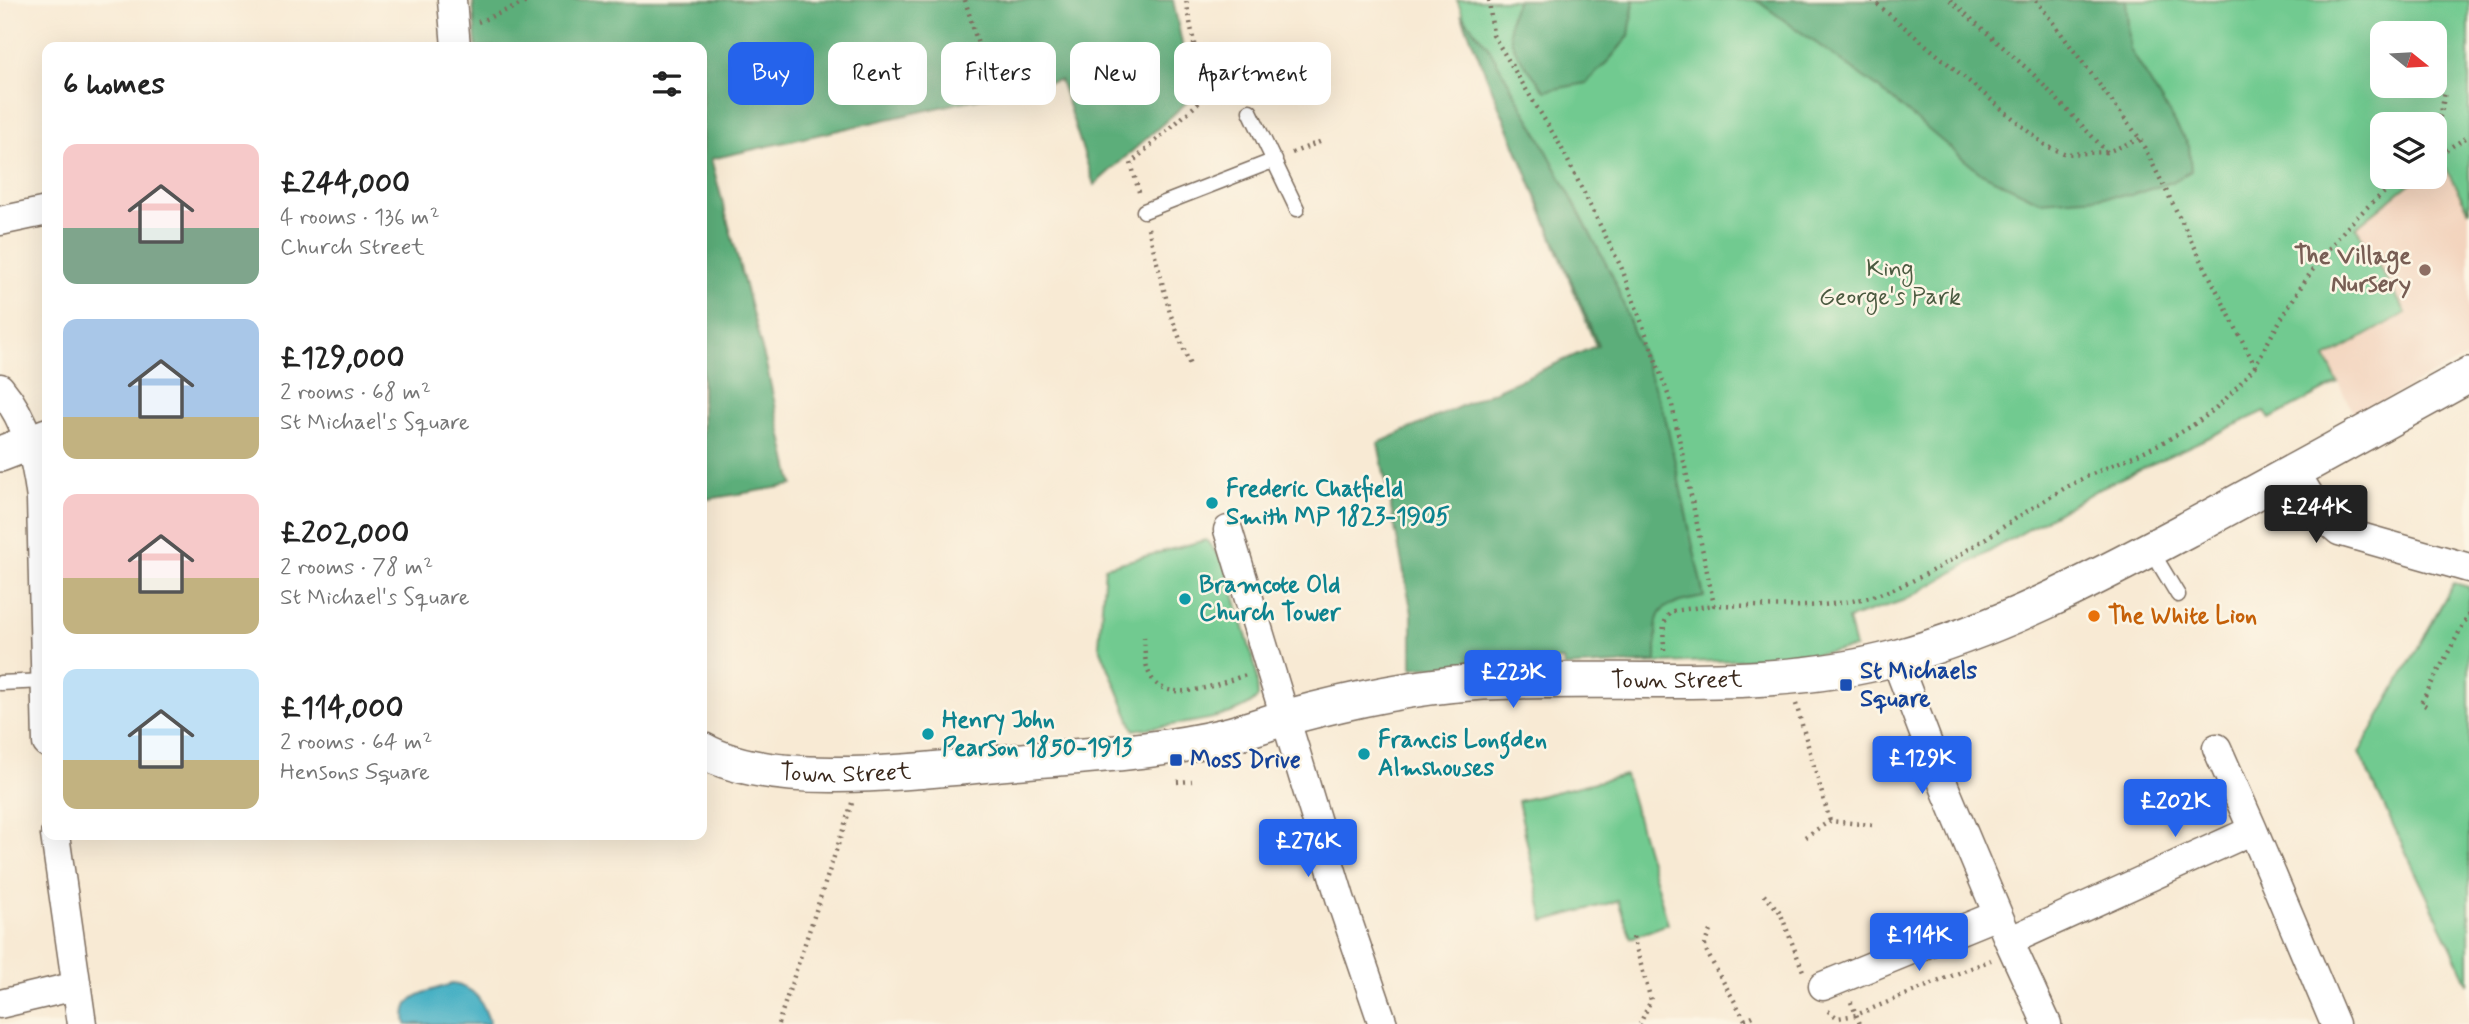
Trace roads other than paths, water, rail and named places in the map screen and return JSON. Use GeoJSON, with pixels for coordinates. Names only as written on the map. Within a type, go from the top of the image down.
{"type":"FeatureCollection","features":[{"type":"Feature","properties":{"kind":"street"},"geometry":{"type":"LineString","coordinates":[[452,0],[456,42]]}},
{"type":"Feature","properties":{"kind":"street"},"geometry":{"type":"LineString","coordinates":[[0,220],[42,212]]}},
{"type":"Feature","properties":{"kind":"street","name":"Town Street"},"geometry":{"type":"LineString","coordinates":[[707,753],[750,767],[787,772],[933,770],[1158,748],[1230,735],[1284,718],[1393,692],[1472,682],[1788,676],[1895,658],[2027,611],[2295,472],[2469,375]]}},
{"type":"Feature","properties":{"kind":"street"},"geometry":{"type":"LineString","coordinates":[[0,388],[26,444],[41,499],[42,516]]}},
{"type":"Feature","properties":{"kind":"street"},"geometry":{"type":"LineString","coordinates":[[2295,472],[2322,516],[2339,531],[2469,568]]}},
{"type":"Feature","properties":{"kind":"street"},"geometry":{"type":"LineString","coordinates":[[1228,530],[1284,718],[1383,1024]]}},
{"type":"Feature","properties":{"kind":"street"},"geometry":{"type":"LineString","coordinates":[[1895,658],[1997,915],[2047,1024]]}},
{"type":"Feature","properties":{"kind":"street"},"geometry":{"type":"LineString","coordinates":[[2217,748],[2334,1024]]}},
{"type":"Feature","properties":{"kind":"street"},"geometry":{"type":"LineString","coordinates":[[2011,946],[2253,830]]}},
{"type":"Feature","properties":{"kind":"street"},"geometry":{"type":"LineString","coordinates":[[56,840],[82,1024]]}},
{"type":"Feature","properties":{"kind":"street"},"geometry":{"type":"LineString","coordinates":[[1823,986],[1997,915]]}},
{"type":"Feature","properties":{"kind":"street"},"geometry":{"type":"LineString","coordinates":[[0,1004],[76,986]]}},
{"type":"Feature","properties":{"kind":"lane"},"geometry":{"type":"LineString","coordinates":[[1250,111],[1297,209]]}},
{"type":"Feature","properties":{"kind":"lane"},"geometry":{"type":"LineString","coordinates":[[1144,211],[1275,160]]}},
{"type":"Feature","properties":{"kind":"lane"},"geometry":{"type":"LineString","coordinates":[[2150,549],[2178,595]]}},
{"type":"Feature","properties":{"kind":"lane"},"geometry":{"type":"LineString","coordinates":[[0,683],[42,681]]}},
{"type":"Feature","properties":{"kind":"water"},"geometry":{"type":"Polygon","coordinates":[[[452,984],[473,992],[490,1024],[406,1024],[407,1006],[412,1000],[425,992],[452,984]]]}},
{"type":"Feature","properties":{"kind":"place","name":"The Village Nursery"},"geometry":{"type":"Point","coordinates":[2425,270]}},
{"type":"Feature","properties":{"kind":"place","name":"Frederic Chatfield Smith MP 1823-1905"},"geometry":{"type":"Point","coordinates":[1212,503]}},
{"type":"Feature","properties":{"kind":"place","name":"Bramcote Old Church Tower"},"geometry":{"type":"Point","coordinates":[1185,599]}},
{"type":"Feature","properties":{"kind":"place","name":"The White Lion"},"geometry":{"type":"Point","coordinates":[2094,616]}},
{"type":"Feature","properties":{"kind":"place","name":"St Michaels Square"},"geometry":{"type":"Point","coordinates":[1846,685]}},
{"type":"Feature","properties":{"kind":"place","name":"Henry John Pearson 1850-1913"},"geometry":{"type":"Point","coordinates":[928,734]}},
{"type":"Feature","properties":{"kind":"place","name":"Francis Longden Almshouses"},"geometry":{"type":"Point","coordinates":[1364,754]}},
{"type":"Feature","properties":{"kind":"place","name":"Moss Drive"},"geometry":{"type":"Point","coordinates":[1176,760]}},
{"type":"Feature","properties":{"kind":"park label","name":"King George's Park"},"geometry":{"type":"Point","coordinates":[1890,283]}}]}
